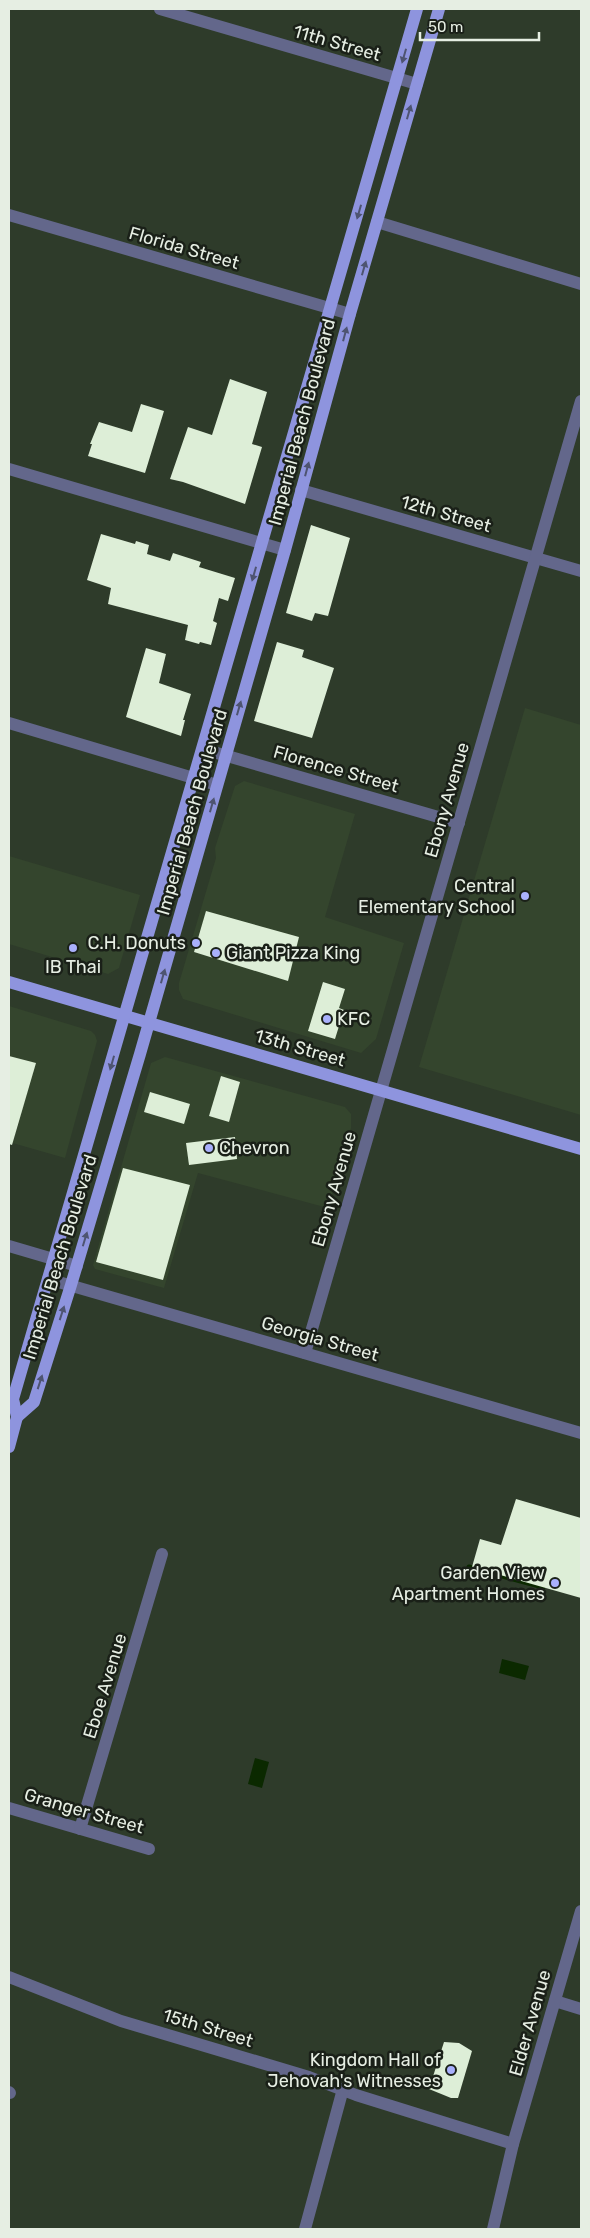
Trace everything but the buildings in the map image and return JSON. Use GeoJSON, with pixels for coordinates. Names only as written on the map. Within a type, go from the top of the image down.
{"type":"FeatureCollection","features":[{"type":"Feature","properties":{"kind":"main road","name":"Imperial Beach Boulevard"},"geometry":{"type":"LineString","coordinates":[[417,9],[13,1398],[17,1417],[34,1402],[77,1266],[149,1023],[285,550],[350,314],[439,9]]}},
{"type":"Feature","properties":{"kind":"main road","name":"13th Street"},"geometry":{"type":"LineString","coordinates":[[9,982],[581,1149]]}},
{"type":"Feature","properties":{"kind":"main road"},"geometry":{"type":"LineString","coordinates":[[9,1447],[17,1417]]}},
{"type":"Feature","properties":{"kind":"street","name":"11th Street"},"geometry":{"type":"LineString","coordinates":[[160,9],[417,84]]}},
{"type":"Feature","properties":{"kind":"street","name":"Florida Street"},"geometry":{"type":"LineString","coordinates":[[9,215],[350,314]]}},
{"type":"Feature","properties":{"kind":"street"},"geometry":{"type":"LineString","coordinates":[[377,222],[581,284]]}},
{"type":"Feature","properties":{"kind":"street","name":"Ebony Avenue"},"geometry":{"type":"LineString","coordinates":[[305,1353],[581,401]]}},
{"type":"Feature","properties":{"kind":"street"},"geometry":{"type":"LineString","coordinates":[[9,468],[285,550]]}},
{"type":"Feature","properties":{"kind":"street","name":"12th Street"},"geometry":{"type":"LineString","coordinates":[[301,490],[581,571]]}},
{"type":"Feature","properties":{"kind":"street"},"geometry":{"type":"LineString","coordinates":[[9,723],[217,785]]}},
{"type":"Feature","properties":{"kind":"street","name":"Florence Street"},"geometry":{"type":"LineString","coordinates":[[203,749],[459,823]]}},
{"type":"Feature","properties":{"kind":"street"},"geometry":{"type":"LineString","coordinates":[[9,1246],[77,1266]]}},
{"type":"Feature","properties":{"kind":"street","name":"Georgia Street"},"geometry":{"type":"LineString","coordinates":[[48,1279],[581,1433]]}},
{"type":"Feature","properties":{"kind":"street","name":"Eboe Avenue"},"geometry":{"type":"LineString","coordinates":[[80,1828],[162,1554]]}},
{"type":"Feature","properties":{"kind":"street","name":"Granger Street"},"geometry":{"type":"LineString","coordinates":[[9,1808],[149,1849]]}},
{"type":"Feature","properties":{"kind":"street","name":"Elder Avenue"},"geometry":{"type":"LineString","coordinates":[[493,2229],[513,2144],[581,1911]]}},
{"type":"Feature","properties":{"kind":"street","name":"15th Street"},"geometry":{"type":"LineString","coordinates":[[9,1977],[121,2021],[343,2089],[356,2095],[513,2144]]}},
{"type":"Feature","properties":{"kind":"street"},"geometry":{"type":"LineString","coordinates":[[555,2001],[581,2009]]}},
{"type":"Feature","properties":{"kind":"street"},"geometry":{"type":"LineString","coordinates":[[305,2229],[343,2089]]}},
{"type":"Feature","properties":{"kind":"shaded area","name":"Central Elementary School"},"geometry":{"type":"Polygon","coordinates":[[[525,708],[581,725],[581,1115],[419,1067],[525,708]]]}},
{"type":"Feature","properties":{"kind":"shaded area"},"geometry":{"type":"Polygon","coordinates":[[[244,781],[355,814],[325,917],[404,943],[376,1039],[361,1053],[183,999],[179,990],[179,983],[216,858],[215,848],[235,786],[244,781]]]}},
{"type":"Feature","properties":{"kind":"shaded area"},"geometry":{"type":"Polygon","coordinates":[[[9,856],[140,895],[119,968],[108,974],[9,944],[9,856]]]}},
{"type":"Feature","properties":{"kind":"shaded area"},"geometry":{"type":"Polygon","coordinates":[[[9,1006],[91,1031],[95,1035],[97,1041],[65,1158],[9,1142],[9,1006]]]}},
{"type":"Feature","properties":{"kind":"shaded area"},"geometry":{"type":"Polygon","coordinates":[[[165,1057],[345,1107],[351,1114],[351,1128],[328,1208],[198,1173],[164,1288],[95,1269],[93,1265],[151,1063],[165,1057]]]}},
{"type":"Feature","properties":{"kind":"shaded area"},"geometry":{"type":"Polygon","coordinates":[[[502,1659],[529,1666],[525,1680],[499,1673],[502,1659]]]}},
{"type":"Feature","properties":{"kind":"shaded area"},"geometry":{"type":"Polygon","coordinates":[[[255,1758],[269,1762],[262,1788],[248,1784],[255,1758]]]}},
{"type":"Feature","properties":{"kind":"waterway"},"geometry":{"type":"LineString","coordinates":[[469,1567],[543,1587]]}},
{"type":"Feature","properties":{"kind":"place","name":"Central Elementary School"},"geometry":{"type":"Point","coordinates":[525,896]}},
{"type":"Feature","properties":{"kind":"place","name":"C.H. Donuts"},"geometry":{"type":"Point","coordinates":[196,943]}},
{"type":"Feature","properties":{"kind":"place","name":"IB Thai"},"geometry":{"type":"Point","coordinates":[73,948]}},
{"type":"Feature","properties":{"kind":"place","name":"Giant Pizza King"},"geometry":{"type":"Point","coordinates":[216,953]}},
{"type":"Feature","properties":{"kind":"place","name":"KFC"},"geometry":{"type":"Point","coordinates":[327,1019]}},
{"type":"Feature","properties":{"kind":"place","name":"Chevron"},"geometry":{"type":"Point","coordinates":[209,1148]}},
{"type":"Feature","properties":{"kind":"place","name":"Garden View Apartment Homes"},"geometry":{"type":"Point","coordinates":[555,1583]}},
{"type":"Feature","properties":{"kind":"place","name":"Kingdom Hall of Jehovah's Witnesses"},"geometry":{"type":"Point","coordinates":[451,2070]}}]}
